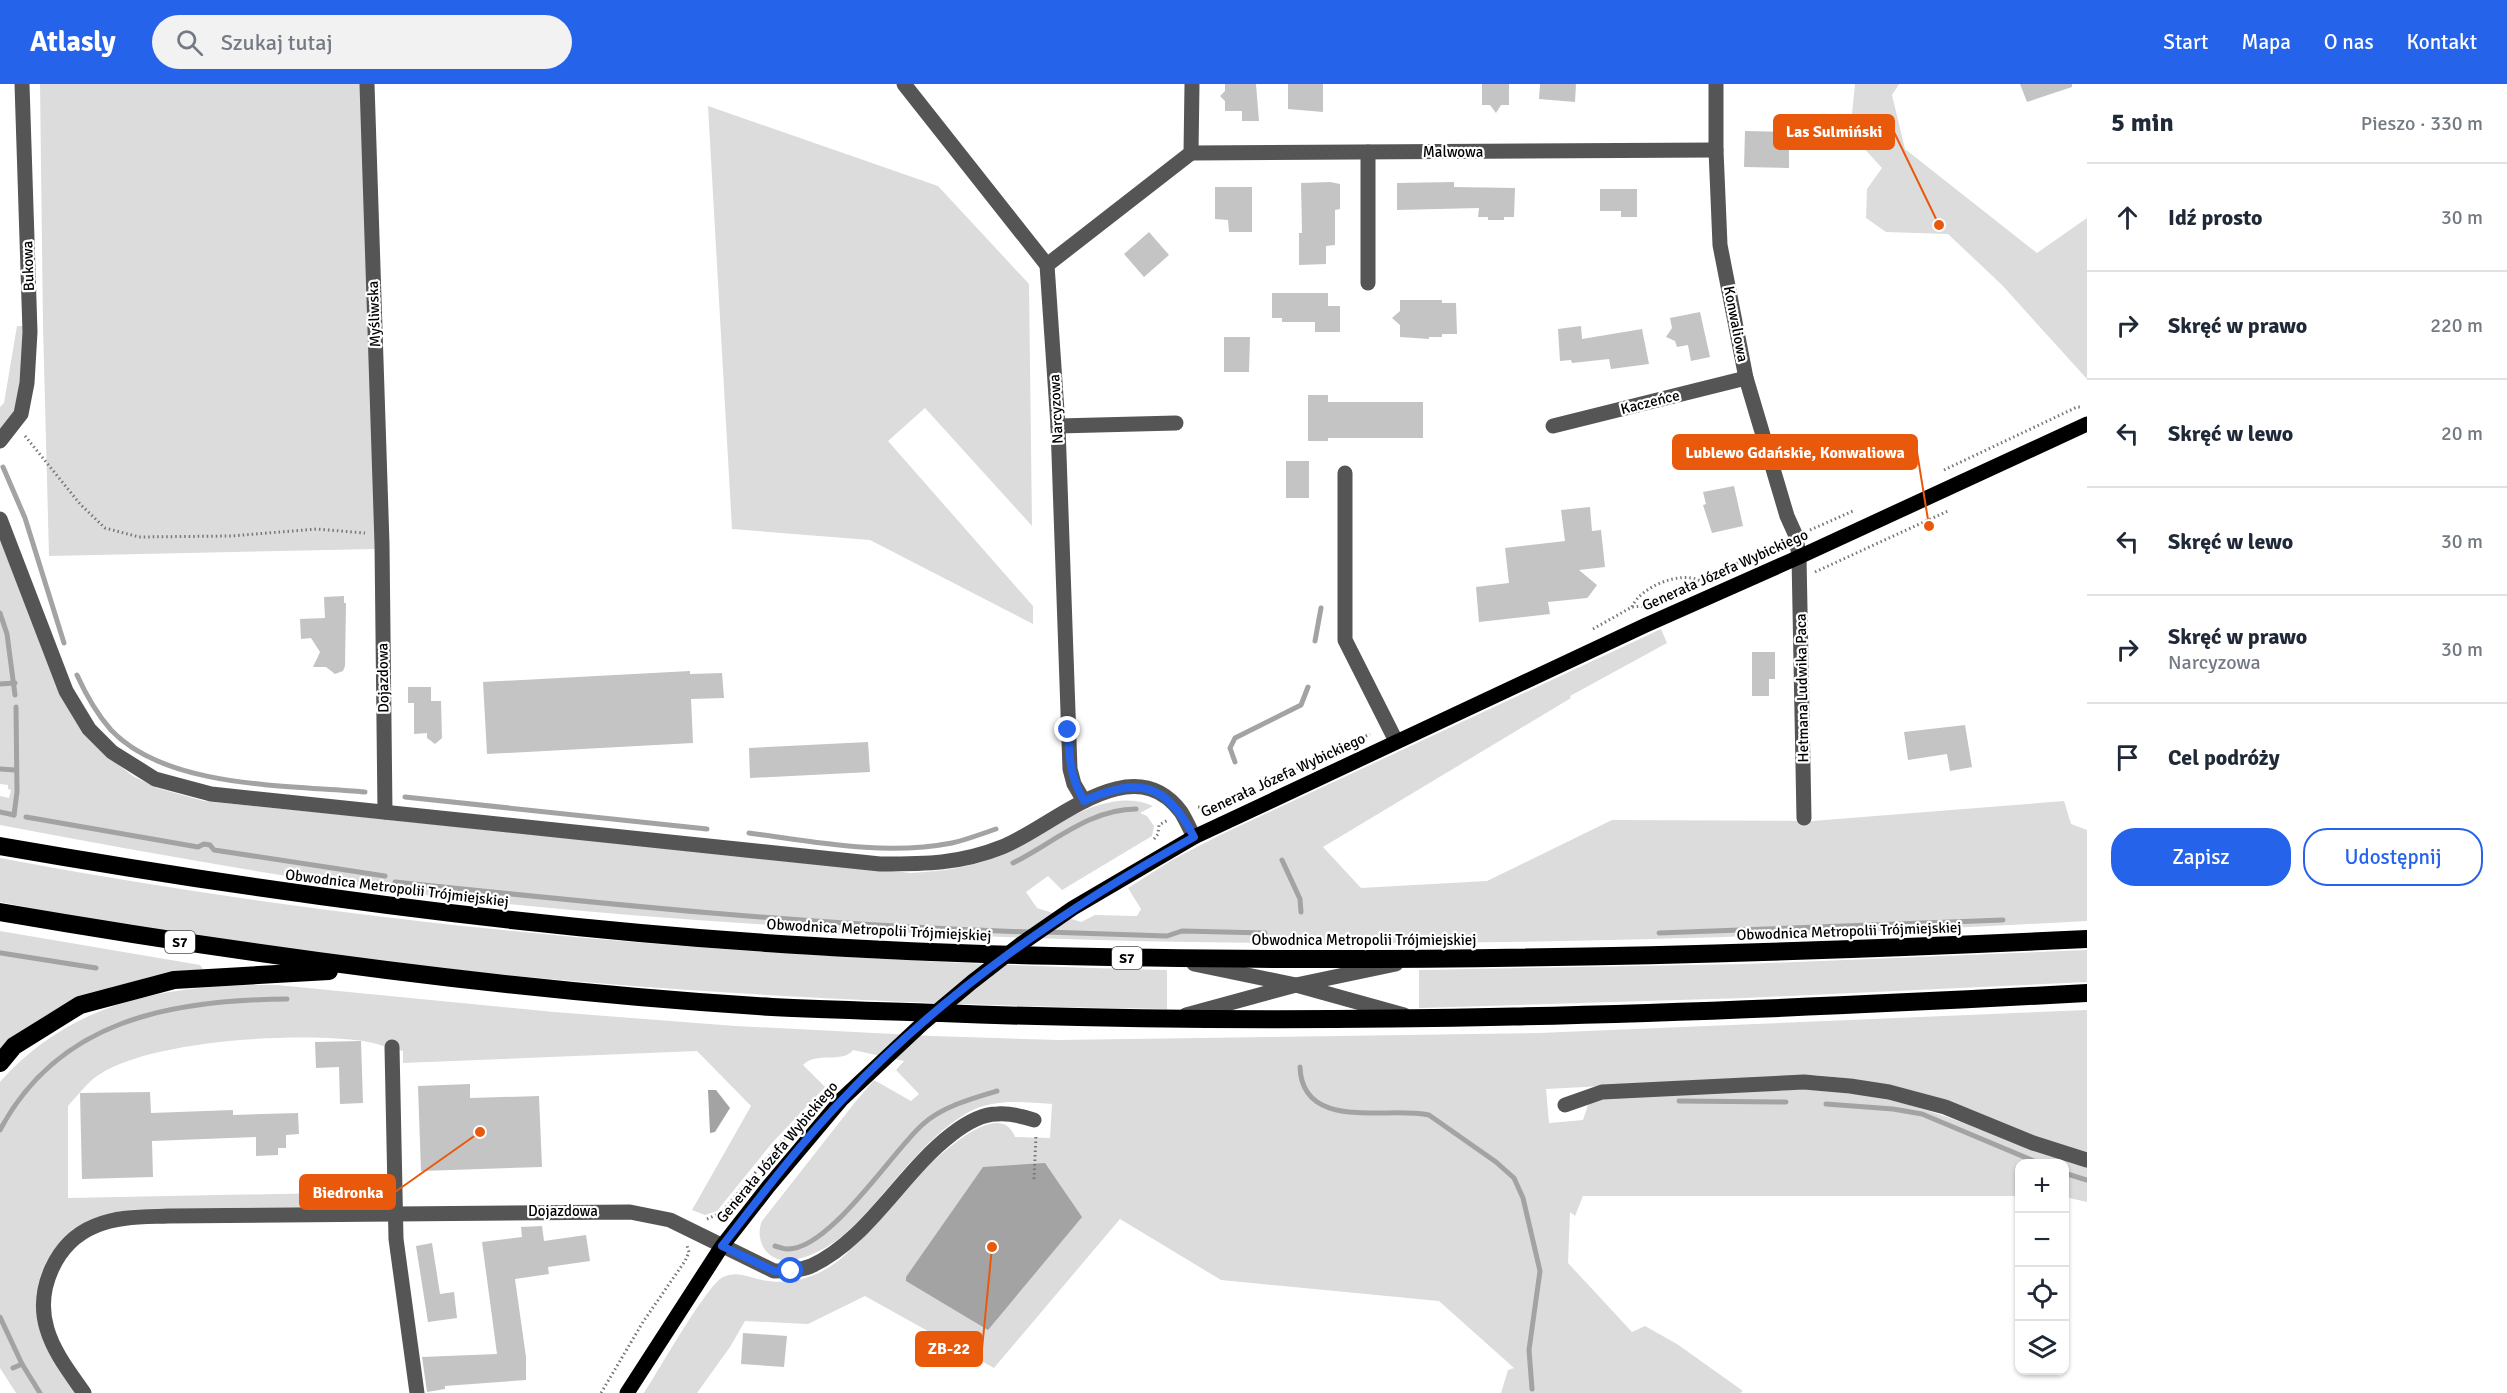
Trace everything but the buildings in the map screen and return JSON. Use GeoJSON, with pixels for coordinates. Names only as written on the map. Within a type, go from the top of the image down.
{"type":"FeatureCollection","features":[{"type":"Feature","properties":{"kind":"highway","name":"Obwodnica Metropolii Trójmiejskiej"},"geometry":{"type":"LineString","coordinates":[[0,846],[287,894],[573,927],[813,946],[1038,956],[1419,959],[1662,956],[2087,939]]}},
{"type":"Feature","properties":{"kind":"highway","name":"S7"},"geometry":{"type":"LineString","coordinates":[[0,912],[149,938],[361,968],[570,990],[774,1007],[1167,1020],[1420,1019],[1658,1013],[2087,993]]}},
{"type":"Feature","properties":{"kind":"highway"},"geometry":{"type":"LineString","coordinates":[[0,1063],[14,1046],[81,1005],[174,980],[252,977],[361,968]]}},
{"type":"Feature","properties":{"kind":"main road","name":"Generała Józefa Wybickiego"},"geometry":{"type":"LineString","coordinates":[[627,1393],[722,1246],[842,1099],[972,982],[1073,908],[1194,837],[1646,625],[2087,424]]}},
{"type":"Feature","properties":{"kind":"street","name":"Bukowa"},"geometry":{"type":"LineString","coordinates":[[0,441],[21,414],[27,383],[30,332],[22,84]]}},
{"type":"Feature","properties":{"kind":"street","name":"Myśliwska"},"geometry":{"type":"LineString","coordinates":[[367,84],[382,544]]}},
{"type":"Feature","properties":{"kind":"street"},"geometry":{"type":"LineString","coordinates":[[904,84],[1047,265],[1191,153],[1192,84]]}},
{"type":"Feature","properties":{"kind":"street","name":"Konwaliowa"},"geometry":{"type":"LineString","coordinates":[[1716,84],[1720,245],[1746,378],[1787,516],[1796,536],[1799,557]]}},
{"type":"Feature","properties":{"kind":"street","name":"Malwowa"},"geometry":{"type":"LineString","coordinates":[[1191,153],[1716,150]]}},
{"type":"Feature","properties":{"kind":"street"},"geometry":{"type":"LineString","coordinates":[[1368,152],[1368,282]]}},
{"type":"Feature","properties":{"kind":"street","name":"Narcyzowa"},"geometry":{"type":"LineString","coordinates":[[1047,265],[1058,426],[1070,769],[1074,784],[1084,801]]}},
{"type":"Feature","properties":{"kind":"street","name":"Kaczeńce"},"geometry":{"type":"LineString","coordinates":[[1553,426],[1746,378]]}},
{"type":"Feature","properties":{"kind":"street"},"geometry":{"type":"LineString","coordinates":[[1058,426],[1176,423]]}},
{"type":"Feature","properties":{"kind":"street"},"geometry":{"type":"LineString","coordinates":[[1344,473],[1344,640],[1396,741]]}},
{"type":"Feature","properties":{"kind":"street"},"geometry":{"type":"LineString","coordinates":[[0,519],[66,691],[89,729],[112,752],[155,779],[212,794],[880,864],[934,864],[961,861],[1018,840],[1084,801],[1110,790],[1136,786],[1162,794],[1182,813],[1194,837]]}},
{"type":"Feature","properties":{"kind":"street","name":"Dojazdowa"},"geometry":{"type":"LineString","coordinates":[[382,544],[385,812]]}},
{"type":"Feature","properties":{"kind":"street","name":"Hetmana Ludwika Paca"},"geometry":{"type":"LineString","coordinates":[[1799,557],[1804,818]]}},
{"type":"Feature","properties":{"kind":"street"},"geometry":{"type":"LineString","coordinates":[[1167,958],[1296,985],[1420,1019]]}},
{"type":"Feature","properties":{"kind":"street"},"geometry":{"type":"LineString","coordinates":[[1167,1020],[1296,985],[1419,959]]}},
{"type":"Feature","properties":{"kind":"street"},"geometry":{"type":"LineString","coordinates":[[392,1047],[396,1239],[417,1393]]}},
{"type":"Feature","properties":{"kind":"street"},"geometry":{"type":"LineString","coordinates":[[1565,1105],[1602,1092],[1804,1082],[1850,1086],[1888,1092],[1945,1107],[2033,1143],[2087,1160]]}},
{"type":"Feature","properties":{"kind":"street","name":"Dojazdowa"},"geometry":{"type":"LineString","coordinates":[[84,1393],[65,1365],[47,1330],[43,1302],[48,1277],[60,1254],[81,1233],[117,1219],[158,1216],[397,1212],[630,1212],[670,1220],[774,1271],[808,1267],[826,1258],[856,1232],[919,1164],[960,1128],[981,1117],[996,1113],[1015,1114],[1034,1120]]}},
{"type":"Feature","properties":{"kind":"path"},"geometry":{"type":"LineString","coordinates":[[1938,472],[2077,407],[2087,407]]}},
{"type":"Feature","properties":{"kind":"path"},"geometry":{"type":"LineString","coordinates":[[14,423],[80,504],[105,528],[140,537],[231,536],[317,529],[370,534],[382,544]]}},
{"type":"Feature","properties":{"kind":"path"},"geometry":{"type":"LineString","coordinates":[[1585,634],[1632,607],[1635,599],[1670,578],[1694,577],[1700,581],[1856,510]]}},
{"type":"Feature","properties":{"kind":"path"},"geometry":{"type":"LineString","coordinates":[[1272,780],[1388,726]]}},
{"type":"Feature","properties":{"kind":"path"},"geometry":{"type":"LineString","coordinates":[[1150,842],[1158,834],[1160,825],[1182,813],[1196,806],[1210,808],[1221,804]]}},
{"type":"Feature","properties":{"kind":"path"},"geometry":{"type":"LineString","coordinates":[[1034,1120],[1036,1137],[1034,1179]]}},
{"type":"Feature","properties":{"kind":"shaded area"},"geometry":{"type":"Polygon","coordinates":[[[40,84],[364,84],[376,549],[49,556],[40,84]]]}},
{"type":"Feature","properties":{"kind":"shaded area"},"geometry":{"type":"Polygon","coordinates":[[[1855,84],[1899,84],[1892,95],[1905,149],[2037,253],[2087,218],[2087,379],[2002,285],[1948,234],[1886,232],[1866,218],[1867,189],[1882,168],[1850,133],[1855,84]]]}},
{"type":"Feature","properties":{"kind":"shaded area"},"geometry":{"type":"Polygon","coordinates":[[[708,106],[938,186],[1029,284],[1032,526],[925,408],[888,441],[1033,606],[1033,624],[870,540],[732,529],[708,106]]]}},
{"type":"Feature","properties":{"kind":"shaded area"},"geometry":{"type":"Polygon","coordinates":[[[17,326],[27,326],[21,401],[0,434],[0,407],[4,403],[17,326]]]}},
{"type":"Feature","properties":{"kind":"shaded area"},"geometry":{"type":"Polygon","coordinates":[[[0,532],[25,594],[108,757],[133,776],[157,788],[204,801],[911,873],[960,868],[979,863],[1007,852],[1069,817],[1091,808],[1112,802],[1133,801],[1153,806],[1140,813],[1147,816],[1154,826],[1152,836],[1062,890],[1048,876],[1026,892],[1037,908],[1081,922],[1095,915],[1137,916],[1141,909],[1128,888],[1172,860],[1220,835],[1661,629],[1667,643],[1570,696],[1571,698],[1323,847],[1361,888],[1487,881],[1612,820],[1812,821],[2064,801],[2071,824],[2087,830],[2087,921],[1766,935],[1445,943],[1124,941],[964,935],[690,920],[465,900],[309,879],[0,825],[0,796],[9,798],[11,790],[8,789],[8,785],[0,784],[0,532]]]}},
{"type":"Feature","properties":{"kind":"shaded area"},"geometry":{"type":"Polygon","coordinates":[[[0,858],[290,905],[581,938],[874,959],[1167,970],[1167,1009],[1020,1006],[727,993],[435,968],[289,950],[144,928],[0,902],[0,858]]]}},
{"type":"Feature","properties":{"kind":"shaded area"},"geometry":{"type":"Polygon","coordinates":[[[0,931],[200,965],[203,969],[154,976],[97,992],[0,1053],[0,931]]]}},
{"type":"Feature","properties":{"kind":"shaded area"},"geometry":{"type":"Polygon","coordinates":[[[2087,950],[2087,982],[1744,998],[1419,1008],[1419,970],[1746,964],[2087,950]]]}},
{"type":"Feature","properties":{"kind":"shaded area"},"geometry":{"type":"Polygon","coordinates":[[[238,985],[277,985],[554,1012],[735,1026],[1059,1040],[1539,1033],[2087,1010],[2087,1153],[1853,1079],[1815,1075],[1546,1089],[1549,1123],[1583,1120],[1588,1105],[1598,1099],[1780,1089],[1853,1094],[1914,1106],[2059,1159],[2015,1159],[2015,1196],[1583,1196],[1575,1216],[1570,1212],[1568,1263],[1632,1332],[1645,1326],[1677,1344],[1743,1391],[1740,1393],[1501,1393],[1508,1370],[1514,1368],[1439,1301],[1221,1280],[1120,1219],[994,1368],[865,1296],[808,1324],[745,1321],[730,1347],[697,1393],[644,1393],[694,1312],[723,1277],[737,1274],[784,1282],[810,1277],[821,1272],[843,1257],[932,1163],[958,1141],[982,1126],[1002,1124],[1015,1137],[1050,1138],[1052,1104],[998,1103],[967,1113],[933,1139],[840,1238],[810,1255],[787,1260],[777,1259],[763,1247],[760,1239],[762,1221],[874,1080],[911,1101],[919,1094],[896,1070],[904,1061],[853,1050],[843,1056],[808,1061],[803,1065],[825,1087],[772,1143],[717,1211],[705,1215],[692,1210],[751,1106],[697,1051],[403,1063],[403,1051],[363,1041],[302,1038],[223,1042],[147,1055],[116,1066],[86,1085],[68,1106],[68,1198],[379,1192],[379,1206],[139,1209],[107,1214],[81,1225],[68,1235],[48,1260],[41,1275],[36,1307],[45,1339],[76,1393],[16,1393],[0,1368],[0,1082],[29,1054],[59,1032],[92,1015],[127,1002],[163,993],[238,985]]]}},
{"type":"Feature","properties":{"kind":"shaded area"},"geometry":{"type":"Polygon","coordinates":[[[708,1090],[716,1090],[730,1108],[715,1132],[710,1133],[708,1090]]]}},
{"type":"Feature","properties":{"kind":"shaded area"},"geometry":{"type":"Polygon","coordinates":[[[2069,1162],[2087,1167],[2087,1202],[2069,1198],[2069,1162]]]}},
{"type":"Feature","properties":{"kind":"shaded area"},"geometry":{"type":"Polygon","coordinates":[[[1045,1163],[1082,1217],[988,1330],[906,1281],[906,1277],[983,1167],[1045,1163]]]}},
{"type":"Feature","properties":{"kind":"waterway"},"geometry":{"type":"LineString","coordinates":[[3,467],[25,518],[64,643]]}},
{"type":"Feature","properties":{"kind":"waterway"},"geometry":{"type":"LineString","coordinates":[[1315,641],[1321,608]]}},
{"type":"Feature","properties":{"kind":"waterway"},"geometry":{"type":"LineString","coordinates":[[0,613],[7,634],[15,695]]}},
{"type":"Feature","properties":{"kind":"waterway"},"geometry":{"type":"LineString","coordinates":[[77,675],[92,704],[111,730],[135,749],[164,764],[196,774],[230,780],[365,792]]}},
{"type":"Feature","properties":{"kind":"waterway"},"geometry":{"type":"LineString","coordinates":[[0,684],[15,683]]}},
{"type":"Feature","properties":{"kind":"waterway"},"geometry":{"type":"LineString","coordinates":[[1235,762],[1230,748],[1235,738],[1301,705],[1308,687]]}},
{"type":"Feature","properties":{"kind":"waterway"},"geometry":{"type":"LineString","coordinates":[[14,815],[17,792],[16,707]]}},
{"type":"Feature","properties":{"kind":"waterway"},"geometry":{"type":"LineString","coordinates":[[0,769],[15,770]]}},
{"type":"Feature","properties":{"kind":"waterway"},"geometry":{"type":"LineString","coordinates":[[405,797],[707,829]]}},
{"type":"Feature","properties":{"kind":"waterway"},"geometry":{"type":"LineString","coordinates":[[1013,863],[1087,821],[1119,810],[1136,809]]}},
{"type":"Feature","properties":{"kind":"waterway"},"geometry":{"type":"LineString","coordinates":[[0,812],[14,815]]}},
{"type":"Feature","properties":{"kind":"waterway"},"geometry":{"type":"LineString","coordinates":[[26,817],[198,847],[204,844],[210,845],[214,850],[385,876]]}},
{"type":"Feature","properties":{"kind":"waterway"},"geometry":{"type":"LineString","coordinates":[[749,833],[825,844],[901,848],[952,843],[996,829]]}},
{"type":"Feature","properties":{"kind":"waterway"},"geometry":{"type":"LineString","coordinates":[[1282,860],[1300,899],[1301,912]]}},
{"type":"Feature","properties":{"kind":"waterway"},"geometry":{"type":"LineString","coordinates":[[395,882],[632,906],[791,919],[1030,932]]}},
{"type":"Feature","properties":{"kind":"waterway"},"geometry":{"type":"LineString","coordinates":[[1659,933],[2003,920]]}},
{"type":"Feature","properties":{"kind":"waterway"},"geometry":{"type":"LineString","coordinates":[[1046,932],[1167,936],[1182,931],[1265,933]]}},
{"type":"Feature","properties":{"kind":"waterway"},"geometry":{"type":"LineString","coordinates":[[1,953],[96,968]]}},
{"type":"Feature","properties":{"kind":"waterway"},"geometry":{"type":"LineString","coordinates":[[0,1130],[25,1093],[54,1063],[86,1040],[122,1023],[202,1004],[287,999]]}},
{"type":"Feature","properties":{"kind":"waterway"},"geometry":{"type":"LineString","coordinates":[[1300,1067],[1304,1087],[1315,1101],[1331,1108],[1350,1112],[1429,1115],[1496,1162],[1514,1178],[1523,1198],[1540,1271],[1529,1350],[1532,1389]]}},
{"type":"Feature","properties":{"kind":"waterway"},"geometry":{"type":"LineString","coordinates":[[775,1246],[788,1249],[805,1245],[841,1217],[922,1125],[938,1113],[997,1091]]}},
{"type":"Feature","properties":{"kind":"waterway"},"geometry":{"type":"LineString","coordinates":[[1679,1101],[1786,1102]]}},
{"type":"Feature","properties":{"kind":"waterway"},"geometry":{"type":"LineString","coordinates":[[1826,1104],[1893,1109],[1922,1114],[2029,1159]]}},
{"type":"Feature","properties":{"kind":"waterway"},"geometry":{"type":"LineString","coordinates":[[2069,1175],[2087,1180]]}},
{"type":"Feature","properties":{"kind":"waterway"},"geometry":{"type":"LineString","coordinates":[[0,1317],[22,1364],[40,1393]]}},
{"type":"Feature","properties":{"kind":"waterway"},"geometry":{"type":"LineString","coordinates":[[13,1368],[22,1364]]}},
{"type":"Feature","properties":{"kind":"place","name":"Las Sulmiński"},"geometry":{"type":"Point","coordinates":[1939,225]}},
{"type":"Feature","properties":{"kind":"place","name":"Lublewo Gdańskie, Konwaliowa"},"geometry":{"type":"Point","coordinates":[1929,526]}},
{"type":"Feature","properties":{"kind":"place","name":"Biedronka"},"geometry":{"type":"Point","coordinates":[480,1132]}},
{"type":"Feature","properties":{"kind":"place","name":"ZB-22"},"geometry":{"type":"Point","coordinates":[992,1247]}},
{"type":"Feature","properties":{"kind":"route"},"geometry":{"type":"LineString","coordinates":[[791,1271],[774,1271],[722,1246],[842,1099],[922,1024],[1021,944],[1094,895],[1194,837],[1182,813],[1162,794],[1136,786],[1110,790],[1084,801],[1074,784],[1070,769],[1068,730]]}}]}
